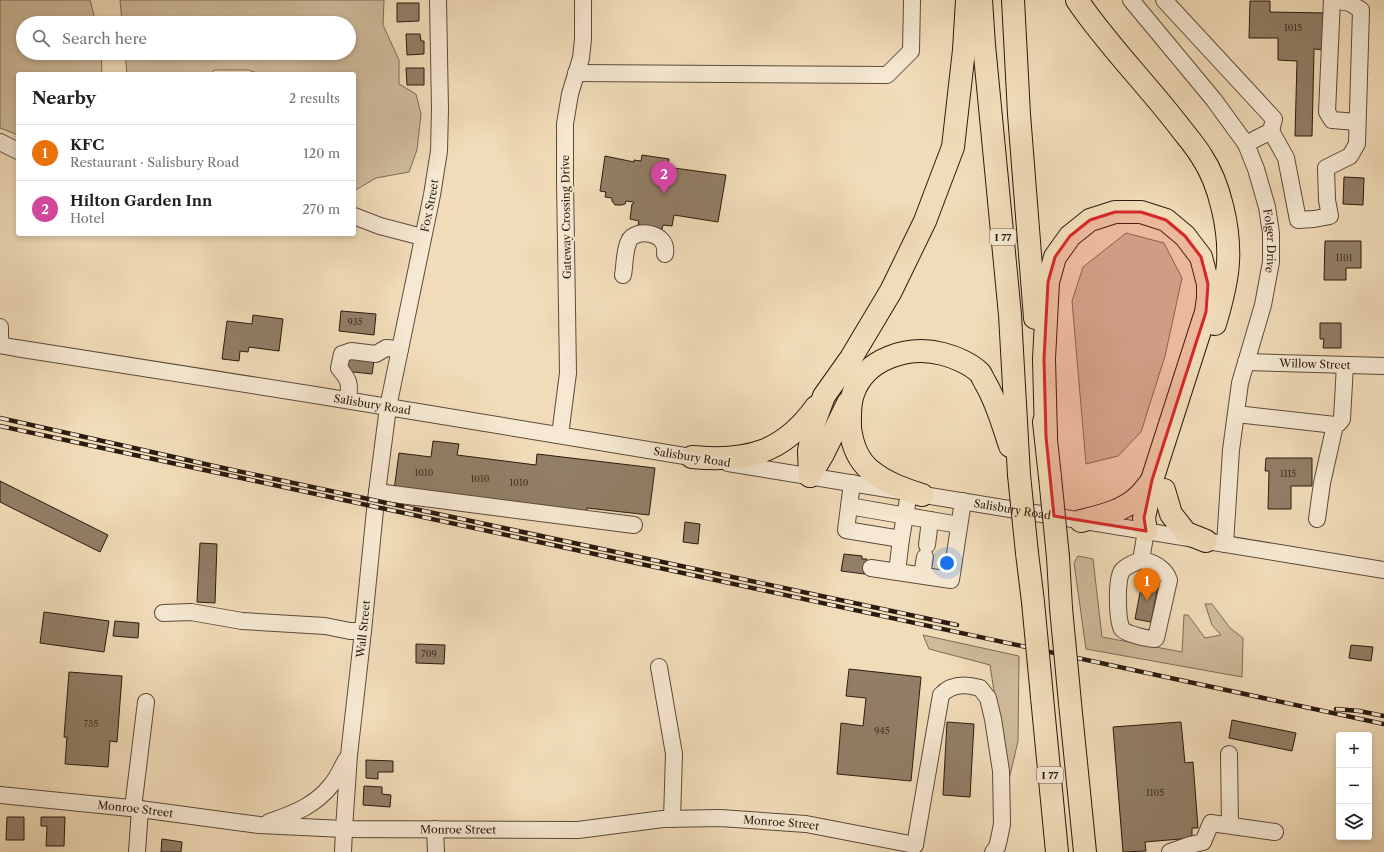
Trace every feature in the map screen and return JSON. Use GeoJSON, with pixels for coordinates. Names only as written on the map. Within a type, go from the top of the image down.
{"type":"FeatureCollection","features":[{"type":"Feature","properties":{"kind":"highway"},"geometry":{"type":"LineString","coordinates":[[692,457],[715,459],[752,455],[781,442],[805,422],[850,358],[891,291],[925,221],[952,147],[964,50],[966,0]]}},
{"type":"Feature","properties":{"kind":"highway","name":"I 77"},"geometry":{"type":"LineString","coordinates":[[981,0],[1010,315],[1019,475],[1057,852]]}},
{"type":"Feature","properties":{"kind":"highway","name":"I 77"},"geometry":{"type":"LineString","coordinates":[[1013,0],[1018,114],[1032,288],[1085,852]]}},
{"type":"Feature","properties":{"kind":"highway"},"geometry":{"type":"LineString","coordinates":[[1077,0],[1114,49],[1160,102],[1203,157],[1218,190],[1226,225],[1228,262],[1223,297],[1199,380],[1158,485],[1127,505],[1103,516],[1081,521]]}},
{"type":"Feature","properties":{"kind":"highway"},"geometry":{"type":"LineString","coordinates":[[1046,437],[1044,360],[1048,282],[1055,257],[1070,236],[1090,220],[1115,212],[1141,212],[1166,220],[1185,236],[1201,257],[1208,284],[1208,298],[1206,312],[1158,485],[1154,520],[1146,531]]}},
{"type":"Feature","properties":{"kind":"highway"},"geometry":{"type":"LineString","coordinates":[[810,476],[824,454],[864,374],[881,360],[902,352],[930,350],[957,357],[980,373],[994,398],[1019,475]]}},
{"type":"Feature","properties":{"kind":"highway"},"geometry":{"type":"LineString","coordinates":[[853,394],[850,408],[851,438],[858,455],[869,470],[894,486],[916,494]]}},
{"type":"Feature","properties":{"kind":"highway"},"geometry":{"type":"LineString","coordinates":[[810,476],[809,451],[814,423],[824,396]]}},
{"type":"Feature","properties":{"kind":"highway"},"geometry":{"type":"LineString","coordinates":[[1158,485],[1171,514],[1186,533],[1215,543]]}},
{"type":"Feature","properties":{"kind":"street","name":"Fox Street"},"geometry":{"type":"LineString","coordinates":[[388,407],[422,237],[432,196],[439,151],[440,109],[438,0]]}},
{"type":"Feature","properties":{"kind":"street","name":"Gateway Crossing Drive"},"geometry":{"type":"LineString","coordinates":[[560,435],[568,373],[565,124],[570,94],[581,58],[583,0]]}},
{"type":"Feature","properties":{"kind":"street"},"geometry":{"type":"LineString","coordinates":[[576,73],[887,75],[911,51],[912,0]]}},
{"type":"Feature","properties":{"kind":"street","name":"Folger Drive"},"geometry":{"type":"LineString","coordinates":[[1133,0],[1214,100],[1246,144],[1256,169],[1267,207],[1271,233],[1271,262],[1263,305],[1240,383],[1231,450],[1215,543]]}},
{"type":"Feature","properties":{"kind":"street"},"geometry":{"type":"LineString","coordinates":[[1164,0],[1274,119],[1271,131],[1286,158],[1298,220],[1330,216],[1327,200],[1326,168],[1350,156],[1357,144],[1361,10],[1350,3],[1332,0],[1327,112],[1332,120],[1357,122]]}},
{"type":"Feature","properties":{"kind":"street"},"geometry":{"type":"LineString","coordinates":[[1246,144],[1271,131]]}},
{"type":"Feature","properties":{"kind":"street"},"geometry":{"type":"LineString","coordinates":[[0,142],[16,150]]}},
{"type":"Feature","properties":{"kind":"street"},"geometry":{"type":"LineString","coordinates":[[356,217],[380,226],[422,237]]}},
{"type":"Feature","properties":{"kind":"street"},"geometry":{"type":"LineString","coordinates":[[623,275],[629,241],[634,235],[640,234],[658,237],[666,248],[665,254]]}},
{"type":"Feature","properties":{"kind":"street"},"geometry":{"type":"LineString","coordinates":[[0,327],[0,345]]}},
{"type":"Feature","properties":{"kind":"street","name":"Salisbury Road"},"geometry":{"type":"LineString","coordinates":[[0,345],[348,400],[1384,570]]}},
{"type":"Feature","properties":{"kind":"street"},"geometry":{"type":"LineString","coordinates":[[348,400],[350,385],[347,377],[339,368],[342,354],[350,351],[376,354],[386,348],[400,350]]}},
{"type":"Feature","properties":{"kind":"street","name":"Willow Street"},"geometry":{"type":"LineString","coordinates":[[1246,362],[1384,366]]}},
{"type":"Feature","properties":{"kind":"street"},"geometry":{"type":"LineString","coordinates":[[1236,414],[1335,425],[1342,419],[1345,365]]}},
{"type":"Feature","properties":{"kind":"street","name":"Wall Street"},"geometry":{"type":"LineString","coordinates":[[343,852],[349,755],[377,492],[388,407]]}},
{"type":"Feature","properties":{"kind":"street"},"geometry":{"type":"LineString","coordinates":[[1317,519],[1322,483],[1335,425]]}},
{"type":"Feature","properties":{"kind":"street"},"geometry":{"type":"LineString","coordinates":[[852,483],[846,530],[901,539]]}},
{"type":"Feature","properties":{"kind":"street"},"geometry":{"type":"LineString","coordinates":[[377,492],[634,525]]}},
{"type":"Feature","properties":{"kind":"street"},"geometry":{"type":"LineString","coordinates":[[897,572],[901,539],[906,516],[916,494]]}},
{"type":"Feature","properties":{"kind":"street"},"geometry":{"type":"LineString","coordinates":[[872,568],[951,580],[963,501]]}},
{"type":"Feature","properties":{"kind":"street"},"geometry":{"type":"LineString","coordinates":[[849,506],[959,525]]}},
{"type":"Feature","properties":{"kind":"street"},"geometry":{"type":"LineString","coordinates":[[922,575],[930,520]]}},
{"type":"Feature","properties":{"kind":"street"},"geometry":{"type":"LineString","coordinates":[[1141,560],[1146,531]]}},
{"type":"Feature","properties":{"kind":"street"},"geometry":{"type":"LineString","coordinates":[[1141,560],[1151,562],[1163,570],[1167,573],[1169,580],[1155,639],[1126,633],[1122,628],[1117,591],[1120,575],[1122,570],[1141,560]]}},
{"type":"Feature","properties":{"kind":"street"},"geometry":{"type":"LineString","coordinates":[[164,613],[192,612],[242,620],[325,626],[363,631]]}},
{"type":"Feature","properties":{"kind":"street"},"geometry":{"type":"LineString","coordinates":[[659,667],[674,754],[672,819]]}},
{"type":"Feature","properties":{"kind":"street"},"geometry":{"type":"LineString","coordinates":[[919,848],[941,695],[947,689],[956,686],[970,685],[980,688],[988,698],[993,719],[1001,771],[1002,824],[997,847],[993,852]]}},
{"type":"Feature","properties":{"kind":"street"},"geometry":{"type":"LineString","coordinates":[[138,852],[137,808],[146,702]]}},
{"type":"Feature","properties":{"kind":"street"},"geometry":{"type":"LineString","coordinates":[[1229,754],[1230,826]]}},
{"type":"Feature","properties":{"kind":"street"},"geometry":{"type":"LineString","coordinates":[[259,825],[287,816],[312,804],[332,784],[349,755]]}},
{"type":"Feature","properties":{"kind":"street","name":"Monroe Street"},"geometry":{"type":"LineString","coordinates":[[0,795],[137,808],[259,825],[344,829],[578,830],[663,819],[720,818],[806,824],[919,848]]}},
{"type":"Feature","properties":{"kind":"street"},"geometry":{"type":"LineString","coordinates":[[1170,852],[1203,842],[1211,823],[1275,832]]}},
{"type":"Feature","properties":{"kind":"street"},"geometry":{"type":"LineString","coordinates":[[435,829],[436,852]]}},
{"type":"Feature","properties":{"kind":"highlighted area"},"geometry":{"type":"Polygon","coordinates":[[[1115,212],[1141,212],[1166,220],[1185,236],[1201,257],[1208,284],[1206,312],[1152,480],[1144,518],[1146,531],[1054,516],[1046,437],[1044,359],[1048,282],[1055,257],[1070,236],[1090,220],[1115,212]]]}},
{"type":"Feature","properties":{"kind":"shaded area"},"geometry":{"type":"Polygon","coordinates":[[[0,0],[90,0],[94,16],[16,16],[16,60],[101,60],[102,72],[16,72],[16,134],[0,128],[0,0]]]}},
{"type":"Feature","properties":{"kind":"shaded area"},"geometry":{"type":"Polygon","coordinates":[[[120,0],[384,0],[383,25],[399,60],[399,84],[416,94],[421,114],[417,150],[409,172],[376,178],[356,190],[356,72],[254,72],[248,70],[214,70],[212,72],[127,72],[126,60],[356,60],[356,16],[121,16],[120,0]]]}},
{"type":"Feature","properties":{"kind":"shaded area"},"geometry":{"type":"Polygon","coordinates":[[[1126,233],[1164,243],[1182,278],[1165,356],[1141,432],[1118,456],[1086,464],[1072,301],[1083,267],[1126,233]]]}},
{"type":"Feature","properties":{"kind":"shaded area"},"geometry":{"type":"Polygon","coordinates":[[[1078,556],[1093,559],[1102,637],[1182,652],[1184,615],[1188,615],[1205,638],[1221,635],[1212,625],[1205,604],[1212,604],[1230,628],[1243,638],[1242,677],[1086,649],[1074,563],[1078,556]]]}},
{"type":"Feature","properties":{"kind":"shaded area"},"geometry":{"type":"Polygon","coordinates":[[[923,635],[1019,656],[1018,741],[1008,784],[990,665],[929,649],[923,635]]]}},
{"type":"Feature","properties":{"kind":"building"},"geometry":{"type":"Polygon","coordinates":[[[1250,1],[1270,1],[1270,12],[1326,13],[1326,50],[1314,49],[1312,136],[1295,136],[1297,61],[1278,60],[1278,38],[1249,38],[1250,1]]]}},
{"type":"Feature","properties":{"kind":"building"},"geometry":{"type":"Polygon","coordinates":[[[397,3],[419,3],[419,21],[397,22],[397,3]]]}},
{"type":"Feature","properties":{"kind":"building"},"geometry":{"type":"Polygon","coordinates":[[[406,34],[420,34],[421,41],[424,41],[424,54],[407,55],[406,34]]]}},
{"type":"Feature","properties":{"kind":"building"},"geometry":{"type":"Polygon","coordinates":[[[406,68],[424,68],[424,85],[407,85],[406,68]]]}},
{"type":"Feature","properties":{"kind":"building"},"geometry":{"type":"Polygon","coordinates":[[[642,155],[669,159],[668,167],[726,175],[718,222],[674,215],[672,226],[663,225],[662,229],[638,225],[639,221],[630,219],[632,204],[634,202],[626,201],[625,204],[615,205],[612,198],[605,197],[606,192],[600,191],[605,156],[634,162],[634,160],[641,161],[642,155]]]}},
{"type":"Feature","properties":{"kind":"building"},"geometry":{"type":"Polygon","coordinates":[[[1344,177],[1364,178],[1363,205],[1343,204],[1344,177]]]}},
{"type":"Feature","properties":{"kind":"building"},"geometry":{"type":"Polygon","coordinates":[[[1325,241],[1361,241],[1361,268],[1346,268],[1346,280],[1324,280],[1325,241]]]}},
{"type":"Feature","properties":{"kind":"building"},"geometry":{"type":"Polygon","coordinates":[[[341,311],[376,314],[374,335],[339,331],[341,311]]]}},
{"type":"Feature","properties":{"kind":"building"},"geometry":{"type":"Polygon","coordinates":[[[253,315],[283,319],[279,351],[249,347],[248,352],[240,351],[239,361],[222,359],[227,321],[252,324],[253,315]]]}},
{"type":"Feature","properties":{"kind":"building"},"geometry":{"type":"Polygon","coordinates":[[[1320,323],[1341,323],[1341,348],[1323,348],[1324,339],[1320,339],[1320,323]]]}},
{"type":"Feature","properties":{"kind":"building"},"geometry":{"type":"Polygon","coordinates":[[[345,358],[374,361],[372,374],[344,371],[345,358]]]}},
{"type":"Feature","properties":{"kind":"building"},"geometry":{"type":"Polygon","coordinates":[[[433,441],[459,444],[457,455],[536,465],[537,454],[655,468],[649,515],[587,508],[587,514],[394,490],[399,453],[431,457],[433,441]]]}},
{"type":"Feature","properties":{"kind":"building"},"geometry":{"type":"Polygon","coordinates":[[[1266,458],[1312,458],[1312,486],[1291,486],[1291,509],[1268,509],[1269,471],[1265,471],[1266,458]]]}},
{"type":"Feature","properties":{"kind":"building"},"geometry":{"type":"Polygon","coordinates":[[[0,481],[108,535],[100,552],[0,502],[0,481]]]}},
{"type":"Feature","properties":{"kind":"building"},"geometry":{"type":"Polygon","coordinates":[[[685,522],[700,524],[698,544],[683,542],[685,522]]]}},
{"type":"Feature","properties":{"kind":"building"},"geometry":{"type":"Polygon","coordinates":[[[200,543],[217,544],[215,603],[197,602],[200,543]]]}},
{"type":"Feature","properties":{"kind":"building"},"geometry":{"type":"Polygon","coordinates":[[[844,554],[862,556],[862,559],[867,559],[865,574],[841,571],[844,554]]]}},
{"type":"Feature","properties":{"kind":"building"},"geometry":{"type":"Polygon","coordinates":[[[1143,577],[1159,580],[1151,622],[1135,619],[1143,577]]]}},
{"type":"Feature","properties":{"kind":"building"},"geometry":{"type":"Polygon","coordinates":[[[44,612],[109,621],[104,652],[40,643],[44,612]]]}},
{"type":"Feature","properties":{"kind":"building"},"geometry":{"type":"Polygon","coordinates":[[[115,621],[139,623],[138,638],[113,636],[115,621]]]}},
{"type":"Feature","properties":{"kind":"building"},"geometry":{"type":"Polygon","coordinates":[[[416,644],[445,645],[444,664],[416,663],[416,644]]]}},
{"type":"Feature","properties":{"kind":"building"},"geometry":{"type":"Polygon","coordinates":[[[1351,645],[1373,647],[1371,661],[1349,658],[1351,645]]]}},
{"type":"Feature","properties":{"kind":"building"},"geometry":{"type":"Polygon","coordinates":[[[849,669],[921,677],[911,781],[837,774],[841,723],[863,726],[866,698],[846,696],[849,669]]]}},
{"type":"Feature","properties":{"kind":"building"},"geometry":{"type":"Polygon","coordinates":[[[69,672],[122,676],[117,742],[110,741],[108,767],[65,764],[67,737],[64,737],[69,672]]]}},
{"type":"Feature","properties":{"kind":"building"},"geometry":{"type":"Polygon","coordinates":[[[1232,720],[1296,733],[1292,751],[1229,738],[1232,720]]]}},
{"type":"Feature","properties":{"kind":"building"},"geometry":{"type":"Polygon","coordinates":[[[947,722],[974,724],[970,797],[943,795],[947,722]]]}},
{"type":"Feature","properties":{"kind":"building"},"geometry":{"type":"Polygon","coordinates":[[[1181,722],[1185,763],[1193,762],[1198,828],[1192,828],[1192,838],[1145,842],[1146,851],[1123,852],[1113,727],[1181,722]]]}},
{"type":"Feature","properties":{"kind":"building"},"geometry":{"type":"Polygon","coordinates":[[[366,760],[393,761],[393,772],[378,772],[378,779],[366,778],[366,760]]]}},
{"type":"Feature","properties":{"kind":"building"},"geometry":{"type":"Polygon","coordinates":[[[364,786],[382,787],[382,794],[391,795],[390,807],[363,805],[364,786]]]}},
{"type":"Feature","properties":{"kind":"building"},"geometry":{"type":"Polygon","coordinates":[[[7,817],[24,817],[24,840],[6,840],[7,817]]]}},
{"type":"Feature","properties":{"kind":"building"},"geometry":{"type":"Polygon","coordinates":[[[41,817],[65,817],[64,846],[46,846],[47,826],[41,826],[41,817]]]}},
{"type":"Feature","properties":{"kind":"building"},"geometry":{"type":"Polygon","coordinates":[[[162,839],[182,842],[181,852],[161,852],[162,839]]]}},
{"type":"Feature","properties":{"kind":"railway"},"geometry":{"type":"LineString","coordinates":[[0,418],[214,466],[957,625]]}},
{"type":"Feature","properties":{"kind":"railway"},"geometry":{"type":"LineString","coordinates":[[0,426],[1384,724]]}},
{"type":"Feature","properties":{"kind":"railway"},"geometry":{"type":"LineString","coordinates":[[1336,709],[1359,711],[1384,716]]}},
{"type":"Feature","properties":{"kind":"place","name":"Hilton Garden Inn"},"geometry":{"type":"Point","coordinates":[664,194]}},
{"type":"Feature","properties":{"kind":"place","name":"KFC"},"geometry":{"type":"Point","coordinates":[1147,601]}}]}
